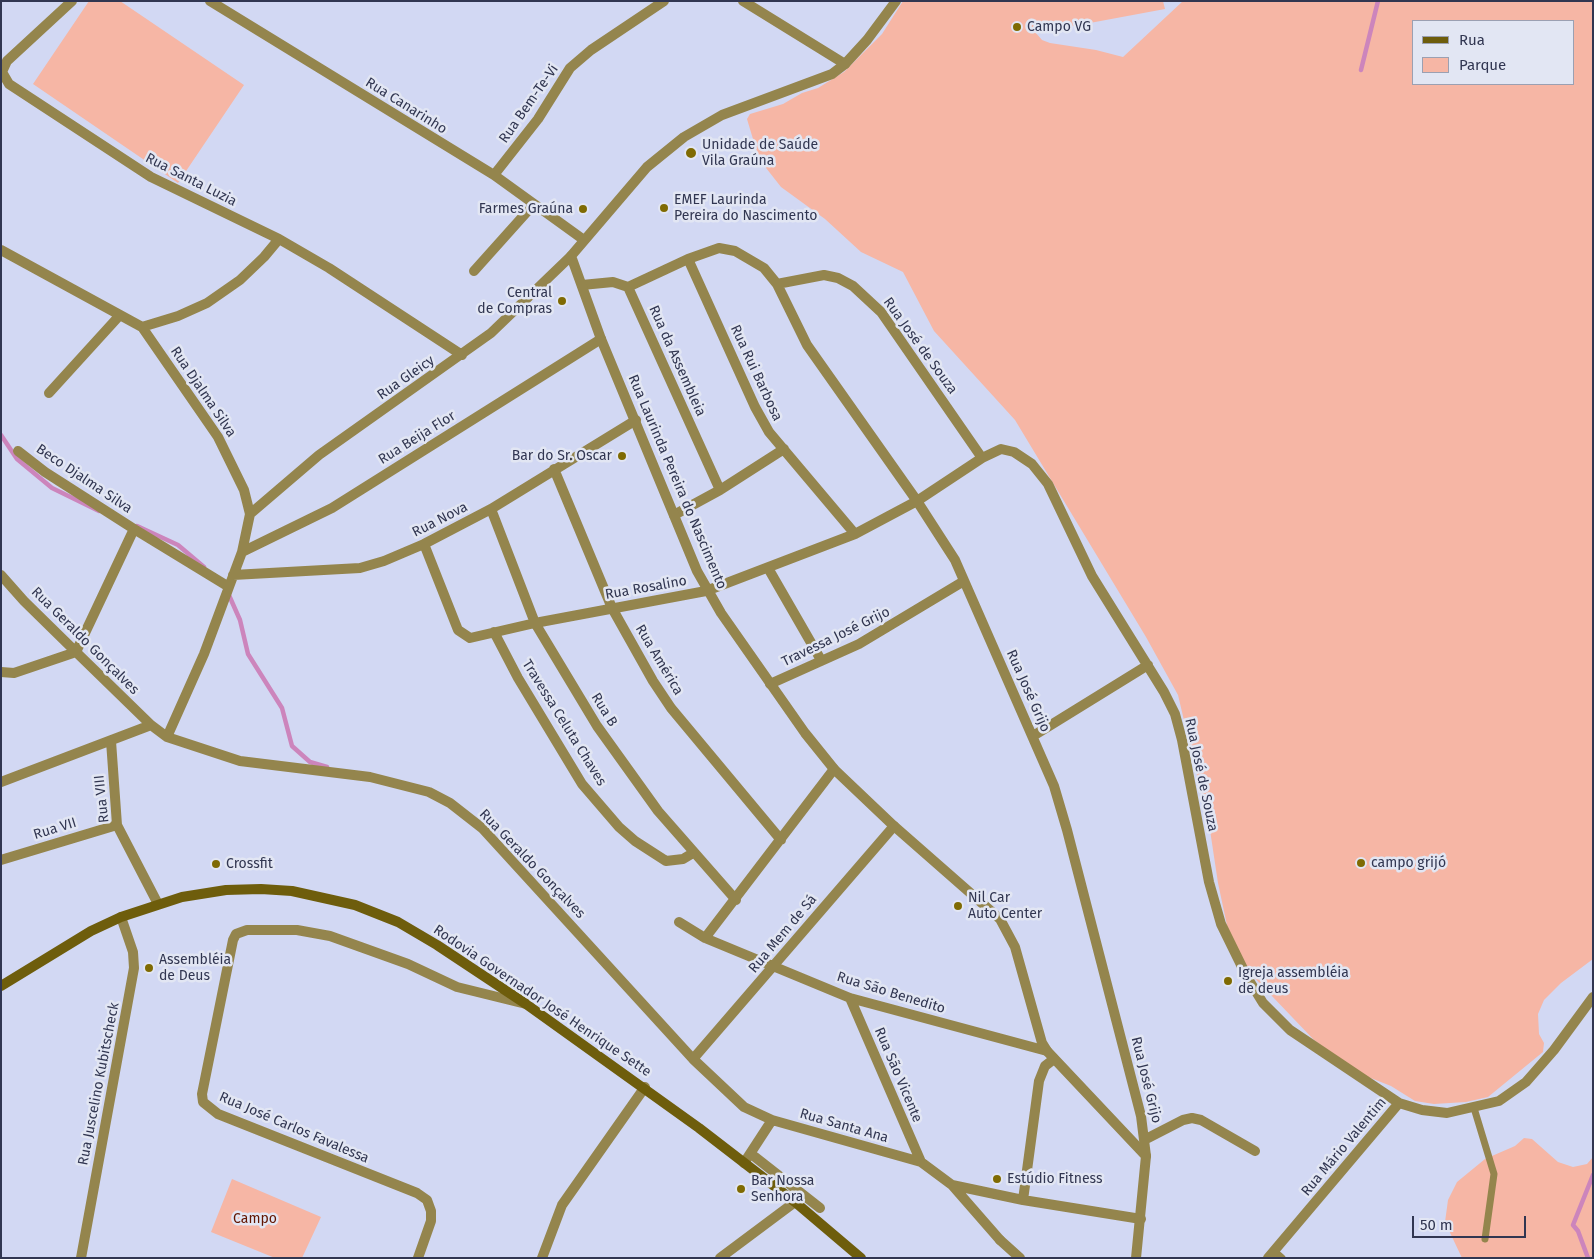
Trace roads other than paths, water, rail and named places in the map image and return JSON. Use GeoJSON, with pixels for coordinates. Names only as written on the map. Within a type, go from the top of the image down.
{"type":"FeatureCollection","features":[{"type":"Feature","properties":{"kind":"main road","name":"Rodovia Governador José Henrique Sette"},"geometry":{"type":"LineString","coordinates":[[1,986],[91,932],[122,917],[158,904],[205,893],[261,889],[292,891],[355,905],[398,922],[430,940],[526,1004],[644,1087],[795,1202],[861,1258]]}},
{"type":"Feature","properties":{"kind":"street","name":"Rua Santa Luzia"},"geometry":{"type":"LineString","coordinates":[[72,1],[7,61],[2,72],[9,84],[150,177],[279,239],[329,268],[462,355]]}},
{"type":"Feature","properties":{"kind":"street","name":"Rua Canarinho"},"geometry":{"type":"LineString","coordinates":[[210,1],[494,176],[584,240]]}},
{"type":"Feature","properties":{"kind":"street","name":"Rua Bem-Te-Vi"},"geometry":{"type":"LineString","coordinates":[[494,176],[538,118],[570,68],[591,50],[664,1]]}},
{"type":"Feature","properties":{"kind":"street"},"geometry":{"type":"LineString","coordinates":[[743,1],[845,64]]}},
{"type":"Feature","properties":{"kind":"street"},"geometry":{"type":"LineString","coordinates":[[571,256],[647,167],[684,137],[722,115],[822,78],[845,64],[867,40],[896,1]]}},
{"type":"Feature","properties":{"kind":"street"},"geometry":{"type":"LineString","coordinates":[[474,271],[534,204]]}},
{"type":"Feature","properties":{"kind":"street"},"geometry":{"type":"LineString","coordinates":[[142,327],[178,316],[207,303],[240,280],[264,258],[279,239]]}},
{"type":"Feature","properties":{"kind":"street"},"geometry":{"type":"LineString","coordinates":[[582,285],[613,282],[628,287],[688,259],[719,248],[735,251],[764,268],[777,284]]}},
{"type":"Feature","properties":{"kind":"street","name":"Rua Djalma Silva"},"geometry":{"type":"LineString","coordinates":[[1,250],[142,327],[218,437],[244,490],[250,514],[248,535],[204,654],[167,737]]}},
{"type":"Feature","properties":{"kind":"street","name":"Rua Gleicy"},"geometry":{"type":"LineString","coordinates":[[250,514],[319,456],[462,355],[519,308],[571,256]]}},
{"type":"Feature","properties":{"kind":"street","name":"Rua Laurinda Pereira do Nascimento"},"geometry":{"type":"LineString","coordinates":[[571,256],[601,339],[706,591],[770,684],[834,769],[894,826],[1000,919],[1015,946],[1042,1043],[1050,1055],[1146,1156]]}},
{"type":"Feature","properties":{"kind":"street","name":"Rua Rui Barbosa"},"geometry":{"type":"LineString","coordinates":[[688,259],[755,408],[769,432],[854,534]]}},
{"type":"Feature","properties":{"kind":"street","name":"Rua José de Souza"},"geometry":{"type":"LineString","coordinates":[[777,284],[824,275],[838,278],[853,286],[881,312],[982,458]]}},
{"type":"Feature","properties":{"kind":"street","name":"Rua José Grijo"},"geometry":{"type":"LineString","coordinates":[[777,284],[807,345],[918,501],[955,560],[1054,786],[1146,1139],[1146,1156]]}},
{"type":"Feature","properties":{"kind":"street","name":"Rua da Assembleia"},"geometry":{"type":"LineString","coordinates":[[628,287],[720,490]]}},
{"type":"Feature","properties":{"kind":"street"},"geometry":{"type":"LineString","coordinates":[[49,393],[120,315]]}},
{"type":"Feature","properties":{"kind":"street","name":"Rua Beija Flor"},"geometry":{"type":"LineString","coordinates":[[242,552],[332,508],[601,339]]}},
{"type":"Feature","properties":{"kind":"street","name":"Rua Nova"},"geometry":{"type":"LineString","coordinates":[[234,575],[360,568],[384,561],[424,544],[491,509],[636,420]]}},
{"type":"Feature","properties":{"kind":"street"},"geometry":{"type":"LineString","coordinates":[[674,515],[720,490],[784,448]]}},
{"type":"Feature","properties":{"kind":"street","name":"Rua José de Souza"},"geometry":{"type":"LineString","coordinates":[[918,501],[982,458],[1001,450],[1014,452],[1032,464],[1048,484],[1092,576],[1148,665],[1175,714],[1182,740],[1214,902],[1221,924],[1247,977],[1263,1003],[1290,1030],[1399,1103]]}},
{"type":"Feature","properties":{"kind":"street","name":"Beco Djalma Silva"},"geometry":{"type":"LineString","coordinates":[[18,451],[45,472],[229,587]]}},
{"type":"Feature","properties":{"kind":"street","name":"Rua América"},"geometry":{"type":"LineString","coordinates":[[554,469],[612,608],[653,681],[671,708],[781,840]]}},
{"type":"Feature","properties":{"kind":"street","name":"Rua Rosalino"},"geometry":{"type":"LineString","coordinates":[[424,544],[461,634],[470,638],[535,622],[706,591],[854,534],[918,501]]}},
{"type":"Feature","properties":{"kind":"street","name":"Rua B"},"geometry":{"type":"LineString","coordinates":[[491,509],[535,622],[597,726],[658,811],[736,900]]}},
{"type":"Feature","properties":{"kind":"street","name":"Beco Djalma Silva"},"geometry":{"type":"LineString","coordinates":[[76,652],[134,529]]}},
{"type":"Feature","properties":{"kind":"street"},"geometry":{"type":"LineString","coordinates":[[768,568],[821,660]]}},
{"type":"Feature","properties":{"kind":"street","name":"Rua Geraldo Gonçalves"},"geometry":{"type":"LineString","coordinates":[[1,575],[24,601],[76,652],[151,725],[167,737],[240,760],[370,777],[428,792],[450,803],[482,828],[694,1059],[744,1107],[772,1120]]}},
{"type":"Feature","properties":{"kind":"street","name":"Travessa José Grijo"},"geometry":{"type":"LineString","coordinates":[[770,684],[894,625],[964,581]]}},
{"type":"Feature","properties":{"kind":"street","name":"Travessa Celuta Chaves"},"geometry":{"type":"LineString","coordinates":[[494,632],[518,678],[582,784],[619,827],[635,842],[666,861],[683,859],[694,853]]}},
{"type":"Feature","properties":{"kind":"street"},"geometry":{"type":"LineString","coordinates":[[1,672],[14,673],[76,652]]}},
{"type":"Feature","properties":{"kind":"street"},"geometry":{"type":"LineString","coordinates":[[1032,736],[1148,665]]}},
{"type":"Feature","properties":{"kind":"street"},"geometry":{"type":"LineString","coordinates":[[1,782],[151,725]]}},
{"type":"Feature","properties":{"kind":"street","name":"Rua VIII"},"geometry":{"type":"LineString","coordinates":[[111,741],[117,825],[158,904]]}},
{"type":"Feature","properties":{"kind":"street"},"geometry":{"type":"LineString","coordinates":[[706,938],[834,769]]}},
{"type":"Feature","properties":{"kind":"street","name":"Rua VII"},"geometry":{"type":"LineString","coordinates":[[1,860],[117,825]]}},
{"type":"Feature","properties":{"kind":"street","name":"Rua Mem de Sá"},"geometry":{"type":"LineString","coordinates":[[694,1059],[894,826]]}},
{"type":"Feature","properties":{"kind":"street","name":"Rua Juscelino Kubitscheck"},"geometry":{"type":"LineString","coordinates":[[81,1258],[134,968],[133,952],[122,917]]}},
{"type":"Feature","properties":{"kind":"street","name":"Rua São Benedito"},"geometry":{"type":"LineString","coordinates":[[679,922],[706,938],[850,998],[1050,1055]]}},
{"type":"Feature","properties":{"kind":"street","name":"Rua José Carlos Favalessa"},"geometry":{"type":"LineString","coordinates":[[418,1258],[431,1221],[431,1211],[427,1200],[417,1194],[218,1114],[203,1102],[202,1094],[232,940],[236,934],[247,930],[297,930],[330,936],[408,964],[474,993],[526,1004]]}},
{"type":"Feature","properties":{"kind":"street","name":"Rua Mário Valentim"},"geometry":{"type":"LineString","coordinates":[[1275,1255],[1399,1103],[1422,1110],[1447,1112],[1474,1108],[1499,1101],[1526,1082],[1554,1050],[1593,997]]}},
{"type":"Feature","properties":{"kind":"street","name":"Rua São Vicente"},"geometry":{"type":"LineString","coordinates":[[850,998],[921,1162]]}},
{"type":"Feature","properties":{"kind":"street"},"geometry":{"type":"LineString","coordinates":[[1023,1200],[1039,1081],[1050,1055]]}},
{"type":"Feature","properties":{"kind":"street"},"geometry":{"type":"LineString","coordinates":[[542,1258],[562,1205],[644,1087]]}},
{"type":"Feature","properties":{"kind":"street"},"geometry":{"type":"LineString","coordinates":[[1146,1139],[1183,1120],[1192,1118],[1201,1120],[1255,1151]]}},
{"type":"Feature","properties":{"kind":"street"},"geometry":{"type":"LineString","coordinates":[[744,1163],[772,1120]]}},
{"type":"Feature","properties":{"kind":"street","name":"Rua Santa Ana"},"geometry":{"type":"LineString","coordinates":[[772,1120],[921,1162],[952,1185],[1000,1240],[1020,1258]]}},
{"type":"Feature","properties":{"kind":"street"},"geometry":{"type":"LineString","coordinates":[[1136,1258],[1142,1219],[1146,1156]]}},
{"type":"Feature","properties":{"kind":"street"},"geometry":{"type":"LineString","coordinates":[[755,1157],[820,1208]]}},
{"type":"Feature","properties":{"kind":"street","name":"Rua Santa Ana"},"geometry":{"type":"LineString","coordinates":[[952,1185],[1023,1200],[1142,1219]]}},
{"type":"Feature","properties":{"kind":"street"},"geometry":{"type":"LineString","coordinates":[[720,1258],[795,1202]]}},
{"type":"Feature","properties":{"kind":"lane"},"geometry":{"type":"LineString","coordinates":[[1474,1108],[1494,1174],[1485,1239]]}},
{"type":"Feature","properties":{"kind":"waterway"},"geometry":{"type":"LineString","coordinates":[[1361,70],[1378,1]]}},
{"type":"Feature","properties":{"kind":"waterway"},"geometry":{"type":"LineString","coordinates":[[1,435],[17,459],[52,488],[99,511]]}},
{"type":"Feature","properties":{"kind":"waterway"},"geometry":{"type":"LineString","coordinates":[[137,526],[178,545],[204,567]]}},
{"type":"Feature","properties":{"kind":"waterway"},"geometry":{"type":"LineString","coordinates":[[228,593],[240,620],[248,654],[282,708],[292,746],[310,762],[327,767]]}},
{"type":"Feature","properties":{"kind":"waterway"},"geometry":{"type":"LineString","coordinates":[[1588,1258],[1578,1231],[1573,1225],[1593,1175]]}},
{"type":"Feature","properties":{"kind":"place","name":"Campo VG"},"geometry":{"type":"Point","coordinates":[1017,27]}},
{"type":"Feature","properties":{"kind":"place","name":"Unidade de Saúde Vila Graúna"},"geometry":{"type":"Point","coordinates":[691,153]}},
{"type":"Feature","properties":{"kind":"place","name":"EMEF Laurinda Pereira do Nascimento"},"geometry":{"type":"Point","coordinates":[664,208]}},
{"type":"Feature","properties":{"kind":"place","name":"Farmes Graúna"},"geometry":{"type":"Point","coordinates":[583,209]}},
{"type":"Feature","properties":{"kind":"place","name":"Central de Compras"},"geometry":{"type":"Point","coordinates":[562,301]}},
{"type":"Feature","properties":{"kind":"place","name":"Bar do Sr. Oscar"},"geometry":{"type":"Point","coordinates":[622,456]}},
{"type":"Feature","properties":{"kind":"place","name":"campo grijó"},"geometry":{"type":"Point","coordinates":[1361,863]}},
{"type":"Feature","properties":{"kind":"place","name":"Crossfit"},"geometry":{"type":"Point","coordinates":[216,864]}},
{"type":"Feature","properties":{"kind":"place","name":"Nil Car Auto Center"},"geometry":{"type":"Point","coordinates":[958,906]}},
{"type":"Feature","properties":{"kind":"place","name":"Assembléia de Deus"},"geometry":{"type":"Point","coordinates":[149,968]}},
{"type":"Feature","properties":{"kind":"place","name":"Igreja assembléia de deus"},"geometry":{"type":"Point","coordinates":[1228,981]}},
{"type":"Feature","properties":{"kind":"place","name":"Estúdio Fitness"},"geometry":{"type":"Point","coordinates":[997,1179]}},
{"type":"Feature","properties":{"kind":"place","name":"Bar Nossa Senhora"},"geometry":{"type":"Point","coordinates":[741,1189]}},
{"type":"Feature","properties":{"kind":"park label","name":"Campo"},"geometry":{"type":"Point","coordinates":[255,1219]}}]}
